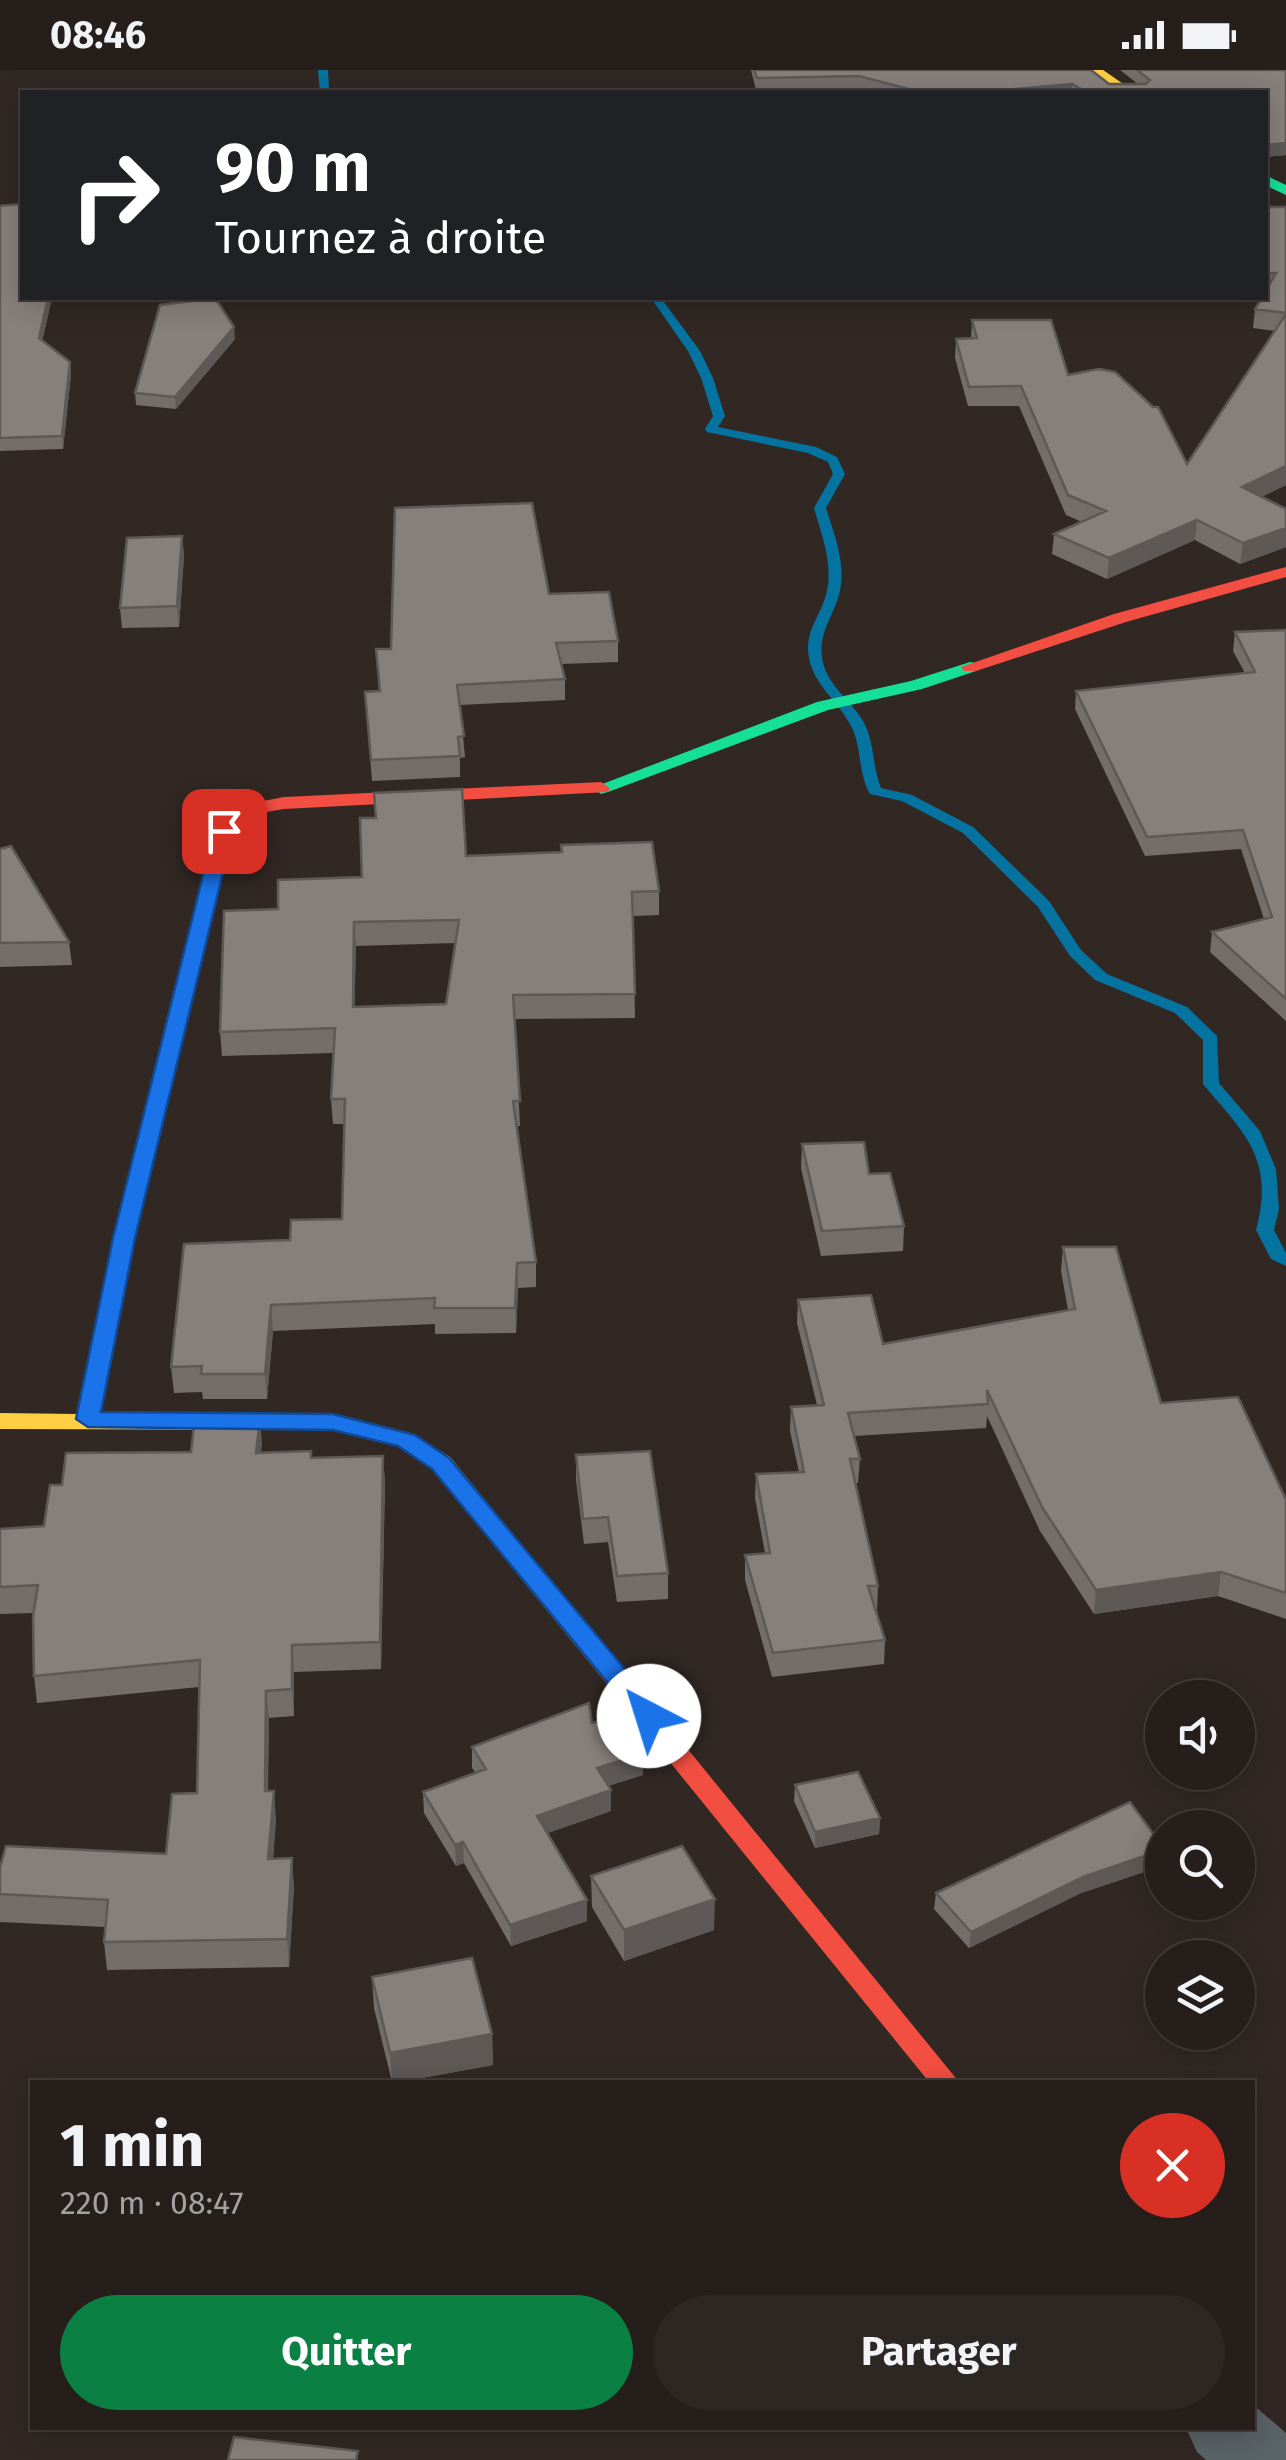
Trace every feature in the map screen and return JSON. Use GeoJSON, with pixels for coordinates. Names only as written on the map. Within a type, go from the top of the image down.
{"type":"FeatureCollection","features":[{"type":"Feature","properties":{"kind":"street"},"geometry":{"type":"LineString","coordinates":[[1094,70],[1126,90]]}},
{"type":"Feature","properties":{"kind":"street"},"geometry":{"type":"LineString","coordinates":[[88,1419],[124,1238],[224,831],[249,809],[284,803],[605,788],[823,706],[916,685],[1120,618],[1286,572]]}},
{"type":"Feature","properties":{"kind":"street"},"geometry":{"type":"LineString","coordinates":[[0,1421],[333,1422],[406,1440],[440,1463],[943,2080]]}},
{"type":"Feature","properties":{"kind":"street"},"geometry":{"type":"LineString","coordinates":[[1227,2430],[1260,2460]]}},
{"type":"Feature","properties":{"kind":"building"},"geometry":{"type":"Polygon","coordinates":[[[754,70],[1091,70],[1109,84],[1146,84],[1150,80],[1137,70],[1286,70],[1286,143],[1268,145],[1268,90],[1082,90],[1072,84],[1005,90],[912,90],[859,76],[757,78],[754,70]]]}},
{"type":"Feature","properties":{"kind":"building"},"geometry":{"type":"Polygon","coordinates":[[[20,204],[20,300],[48,300],[39,338],[70,362],[62,436],[0,438],[0,206],[20,204]]]}},
{"type":"Feature","properties":{"kind":"building"},"geometry":{"type":"Polygon","coordinates":[[[1268,207],[1286,207],[1286,313],[1255,309],[1261,300],[1268,300],[1268,287],[1276,273],[1268,274],[1268,207]]]}},
{"type":"Feature","properties":{"kind":"building"},"geometry":{"type":"Polygon","coordinates":[[[216,300],[234,327],[175,397],[135,393],[160,305],[216,300]]]}},
{"type":"Feature","properties":{"kind":"building"},"geometry":{"type":"Polygon","coordinates":[[[1286,314],[1286,466],[1242,487],[1286,509],[1286,528],[1243,543],[1197,520],[1109,558],[1054,534],[1106,511],[1068,495],[1021,386],[969,387],[956,339],[977,338],[972,320],[1051,320],[1068,375],[1099,369],[1115,372],[1153,407],[1158,407],[1187,464],[1286,314]]]}},
{"type":"Feature","properties":{"kind":"building"},"geometry":{"type":"Polygon","coordinates":[[[532,503],[549,594],[609,592],[618,641],[556,643],[565,679],[457,685],[464,736],[458,737],[460,756],[371,760],[365,692],[380,691],[376,649],[391,649],[395,508],[532,503]]]}},
{"type":"Feature","properties":{"kind":"building"},"geometry":{"type":"Polygon","coordinates":[[[182,536],[177,606],[120,608],[127,538],[182,536]]]}},
{"type":"Feature","properties":{"kind":"building"},"geometry":{"type":"Polygon","coordinates":[[[1286,630],[1286,999],[1212,932],[1272,917],[1243,830],[1147,837],[1076,691],[1255,672],[1235,632],[1286,630]]]}},
{"type":"Feature","properties":{"kind":"building"},"geometry":{"type":"Polygon","coordinates":[[[462,789],[466,856],[562,852],[561,845],[652,842],[659,891],[632,892],[635,994],[513,995],[520,1101],[513,1101],[536,1262],[517,1263],[515,1308],[434,1308],[435,1298],[271,1305],[265,1374],[201,1374],[202,1366],[171,1367],[184,1244],[290,1240],[291,1220],[342,1219],[345,1099],[331,1099],[335,1028],[220,1032],[224,911],[278,909],[278,880],[362,877],[360,818],[376,818],[374,793],[462,789]],[[459,920],[354,922],[353,1007],[446,1004],[459,920]]]}},
{"type":"Feature","properties":{"kind":"building"},"geometry":{"type":"Polygon","coordinates":[[[11,846],[69,942],[0,943],[0,849],[11,846]]]}},
{"type":"Feature","properties":{"kind":"building"},"geometry":{"type":"Polygon","coordinates":[[[864,1142],[869,1174],[890,1173],[904,1226],[822,1231],[802,1144],[864,1142]]]}},
{"type":"Feature","properties":{"kind":"building"},"geometry":{"type":"Polygon","coordinates":[[[1063,1247],[1116,1247],[1161,1403],[1238,1397],[1286,1500],[1286,1593],[1221,1572],[1096,1590],[1042,1507],[987,1390],[988,1404],[848,1413],[860,1459],[850,1459],[878,1586],[868,1586],[885,1640],[773,1653],[745,1555],[770,1553],[756,1474],[804,1472],[791,1407],[824,1405],[798,1300],[871,1295],[883,1344],[1075,1309],[1063,1247]]]}},
{"type":"Feature","properties":{"kind":"building"},"geometry":{"type":"Polygon","coordinates":[[[195,1417],[260,1418],[256,1453],[311,1451],[311,1458],[383,1456],[380,1642],[292,1645],[292,1689],[266,1691],[265,1791],[274,1791],[268,1859],[292,1858],[287,1939],[104,1942],[108,1900],[0,1894],[0,1868],[6,1846],[166,1854],[172,1794],[197,1793],[200,1660],[34,1676],[33,1616],[38,1585],[0,1587],[0,1529],[44,1526],[50,1485],[62,1485],[66,1453],[191,1452],[195,1417]]]}},
{"type":"Feature","properties":{"kind":"building"},"geometry":{"type":"Polygon","coordinates":[[[650,1451],[668,1573],[617,1576],[608,1517],[583,1519],[576,1455],[650,1451]]]}},
{"type":"Feature","properties":{"kind":"building"},"geometry":{"type":"Polygon","coordinates":[[[589,1703],[592,1723],[620,1715],[643,1754],[597,1768],[611,1790],[537,1816],[587,1900],[510,1925],[463,1842],[455,1845],[423,1792],[486,1769],[472,1747],[589,1703]]]}},
{"type":"Feature","properties":{"kind":"building"},"geometry":{"type":"Polygon","coordinates":[[[858,1772],[880,1818],[815,1832],[795,1785],[858,1772]]]}},
{"type":"Feature","properties":{"kind":"building"},"geometry":{"type":"Polygon","coordinates":[[[1130,1802],[1145,1823],[1145,1856],[1083,1877],[971,1932],[936,1893],[1130,1802]]]}},
{"type":"Feature","properties":{"kind":"building"},"geometry":{"type":"Polygon","coordinates":[[[682,1846],[715,1899],[624,1930],[591,1876],[682,1846]]]}},
{"type":"Feature","properties":{"kind":"building"},"geometry":{"type":"Polygon","coordinates":[[[472,1958],[492,2034],[390,2053],[372,1977],[472,1958]]]}},
{"type":"Feature","properties":{"kind":"building"},"geometry":{"type":"Polygon","coordinates":[[[234,2437],[358,2451],[356,2460],[228,2460],[234,2437]]]}},
{"type":"Feature","properties":{"kind":"waterway"},"geometry":{"type":"LineString","coordinates":[[323,70],[324,90]]}},
{"type":"Feature","properties":{"kind":"waterway"},"geometry":{"type":"LineString","coordinates":[[657,300],[689,342],[711,388],[719,416],[711,429],[812,450],[833,460],[839,474],[820,508],[832,549],[835,580],[832,599],[818,625],[815,655],[821,675],[862,733],[875,791],[907,798],[968,830],[1044,904],[1075,953],[1101,977],[1181,1010],[1211,1039],[1211,1084],[1240,1114],[1261,1150],[1271,1188],[1265,1230],[1277,1255],[1286,1261]]}},
{"type":"Feature","properties":{"kind":"traffic: fast"},"geometry":{"type":"LineString","coordinates":[[1268,181],[1286,191]]}},
{"type":"Feature","properties":{"kind":"traffic: fast"},"geometry":{"type":"LineString","coordinates":[[601,788],[823,706],[916,685],[970,667]]}},
{"type":"Feature","properties":{"kind":"traffic: slow"},"geometry":{"type":"LineString","coordinates":[[1094,70],[1126,90]]}},
{"type":"Feature","properties":{"kind":"traffic: slow"},"geometry":{"type":"LineString","coordinates":[[88,1419],[124,1238],[187,979]]}},
{"type":"Feature","properties":{"kind":"traffic: slow"},"geometry":{"type":"LineString","coordinates":[[0,1421],[333,1422],[406,1440],[441,1463],[585,1640]]}},
{"type":"Feature","properties":{"kind":"traffic: jam"},"geometry":{"type":"LineString","coordinates":[[970,667],[1120,618],[1286,572]]}},
{"type":"Feature","properties":{"kind":"traffic: jam"},"geometry":{"type":"LineString","coordinates":[[187,979],[223,831],[249,809],[284,803],[601,788]]}},
{"type":"Feature","properties":{"kind":"traffic: jam"},"geometry":{"type":"LineString","coordinates":[[585,1640],[943,2080]]}},
{"type":"Feature","properties":{"kind":"route"},"geometry":{"type":"LineString","coordinates":[[224,831],[124,1238],[88,1419],[333,1422],[406,1440],[440,1463],[649,1716]]}}]}
